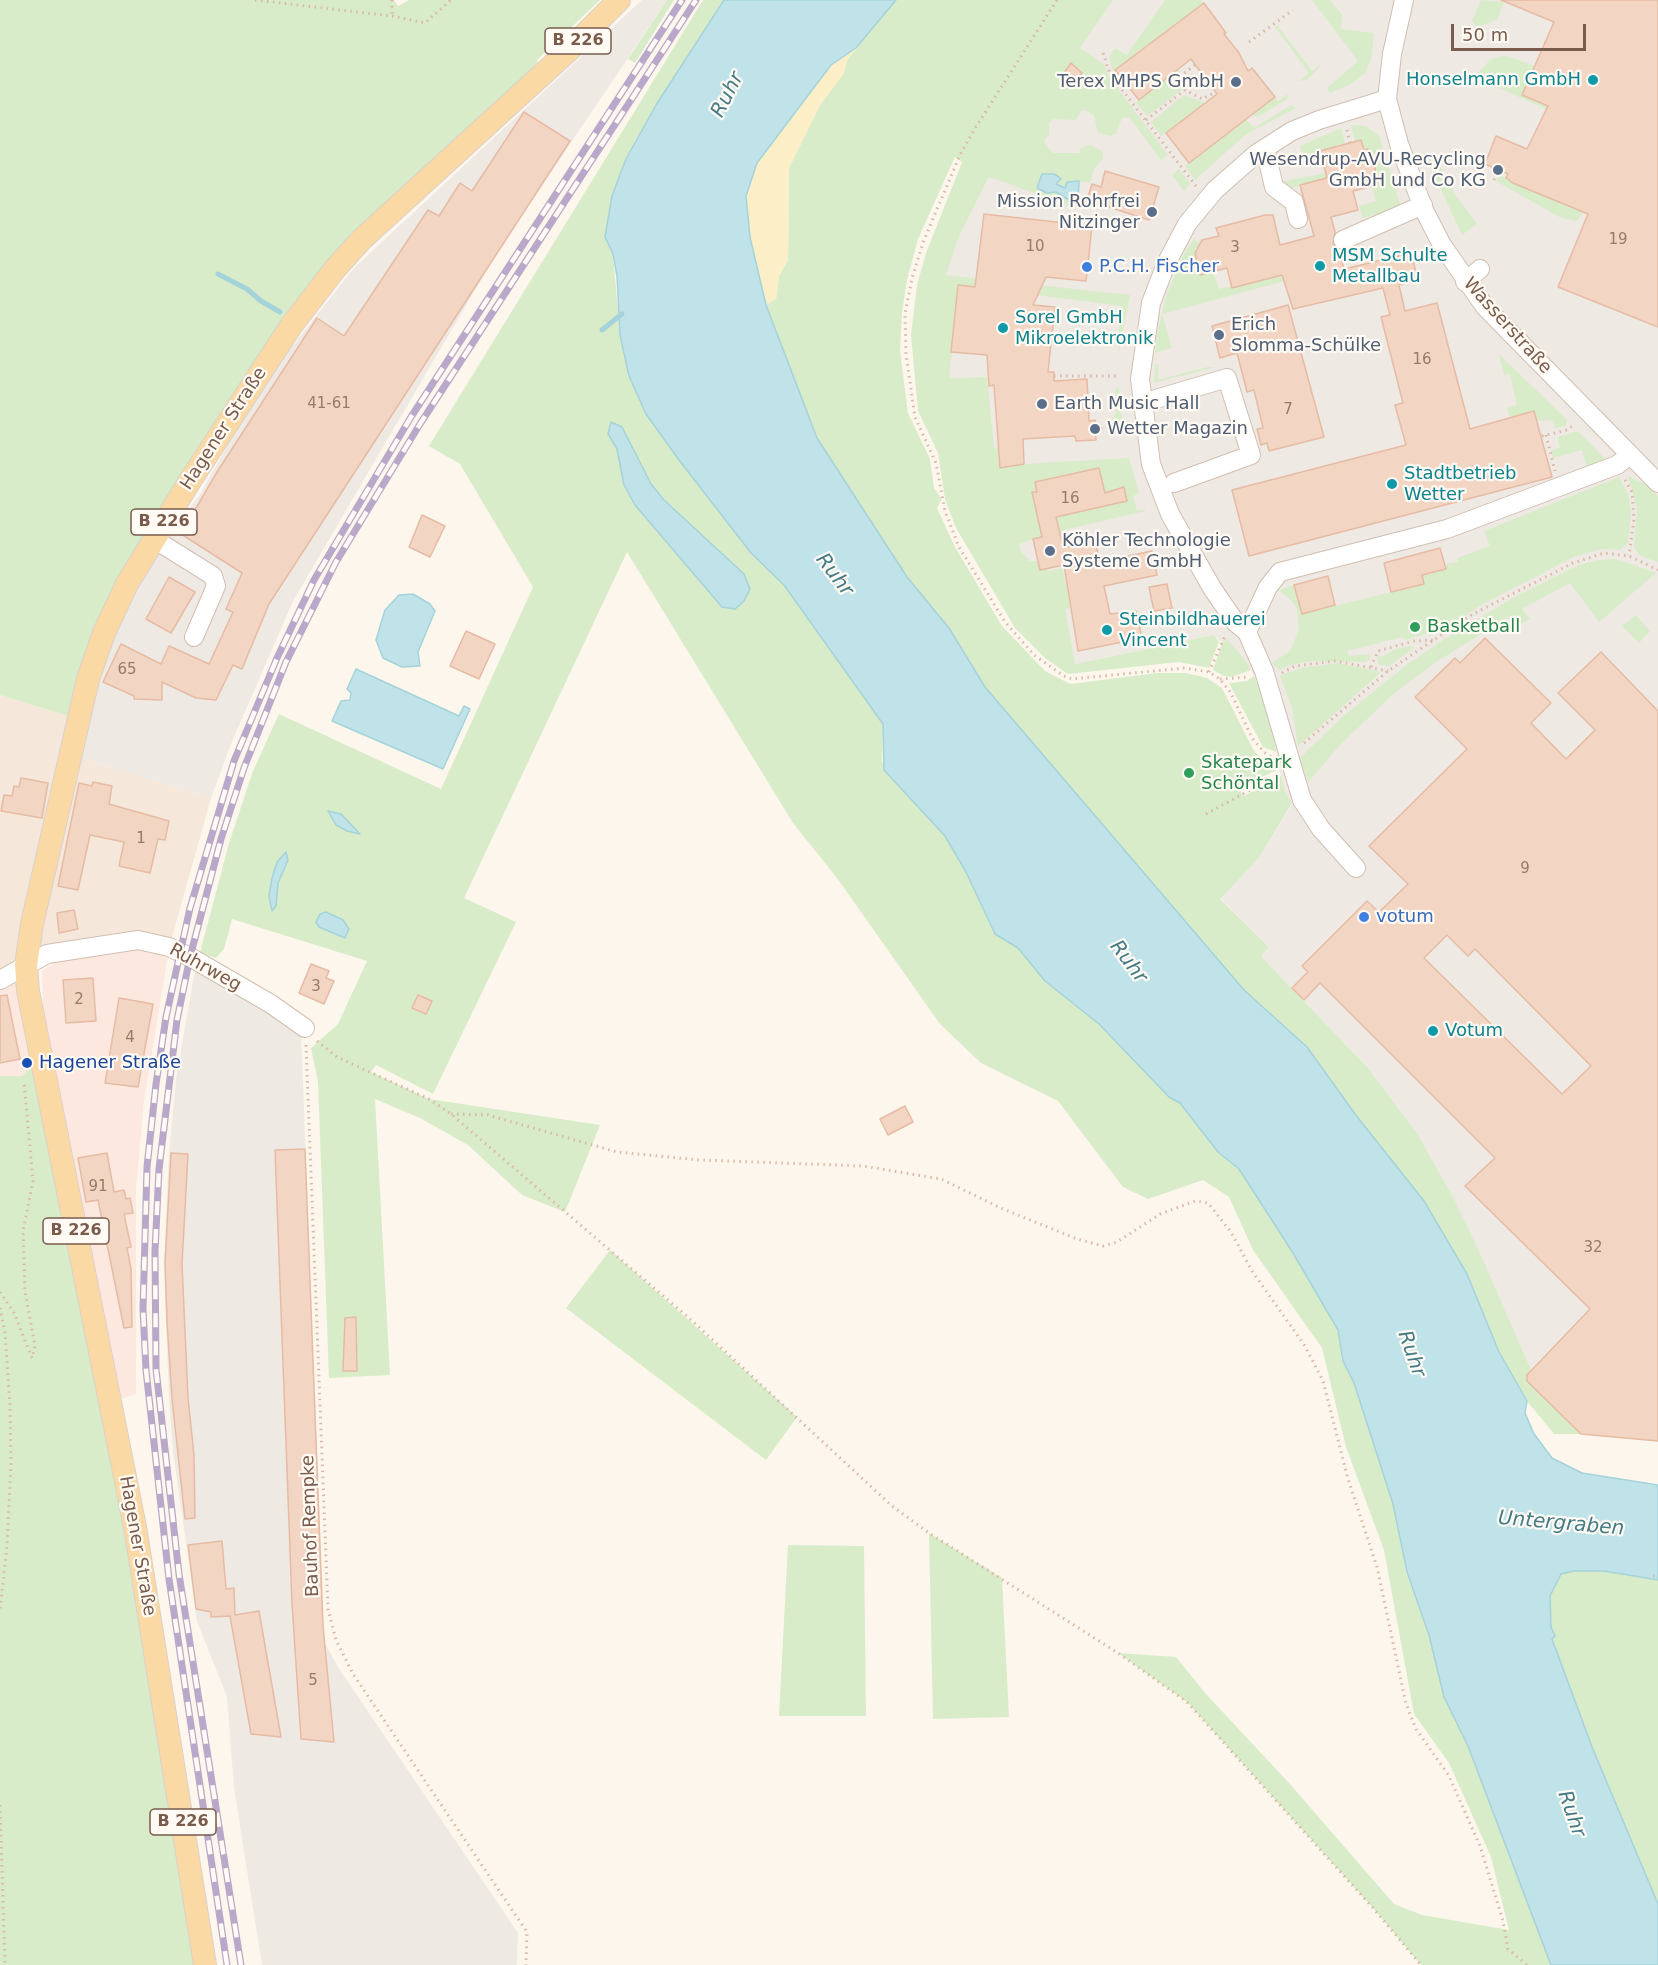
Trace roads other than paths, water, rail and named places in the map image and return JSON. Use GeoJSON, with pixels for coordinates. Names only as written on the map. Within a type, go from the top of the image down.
{"type":"FeatureCollection","features":[{"type":"Feature","properties":{"kind":"main road","name":"Hagener Straße"},"geometry":{"type":"LineString","coordinates":[[205,1965],[135,1527],[41,1059],[26,965],[32,924],[88,679],[104,633],[127,584],[154,539],[291,326],[335,269],[361,240],[568,51],[619,0]]}},
{"type":"Feature","properties":{"kind":"street","name":"Wasserstraße"},"geometry":{"type":"LineString","coordinates":[[1404,0],[1392,54],[1387,99],[1399,144],[1423,205],[1442,245],[1466,282],[1514,339],[1588,413],[1624,460],[1658,483]]}},
{"type":"Feature","properties":{"kind":"street"},"geometry":{"type":"LineString","coordinates":[[1356,868],[1321,829],[1302,800],[1264,671],[1242,628],[1212,588],[1170,514],[1151,464],[1140,370],[1151,303],[1170,254],[1187,224],[1206,200],[1235,171],[1265,148],[1305,125],[1387,99]]}},
{"type":"Feature","properties":{"kind":"street"},"geometry":{"type":"LineString","coordinates":[[1265,148],[1274,187],[1294,202],[1299,219]]}},
{"type":"Feature","properties":{"kind":"street"},"geometry":{"type":"LineString","coordinates":[[1343,240],[1423,205]]}},
{"type":"Feature","properties":{"kind":"street"},"geometry":{"type":"LineString","coordinates":[[1466,282],[1480,269]]}},
{"type":"Feature","properties":{"kind":"street"},"geometry":{"type":"LineString","coordinates":[[1156,399],[1227,378],[1251,455],[1174,483]]}},
{"type":"Feature","properties":{"kind":"street"},"geometry":{"type":"LineString","coordinates":[[1242,628],[1280,572],[1447,529],[1560,488],[1624,460]]}},
{"type":"Feature","properties":{"kind":"street"},"geometry":{"type":"LineString","coordinates":[[154,539],[213,576],[216,586],[194,637]]}},
{"type":"Feature","properties":{"kind":"street","name":"Ruhrweg"},"geometry":{"type":"LineString","coordinates":[[0,980],[47,954],[138,940],[158,944],[190,957],[271,1004],[305,1028]]}},
{"type":"Feature","properties":{"kind":"water"},"geometry":{"type":"Polygon","coordinates":[[[724,0],[896,0],[856,48],[831,65],[757,163],[746,196],[750,237],[766,305],[817,438],[907,577],[949,628],[985,687],[1244,990],[1307,1047],[1355,1114],[1424,1201],[1467,1274],[1499,1352],[1527,1401],[1525,1413],[1534,1434],[1552,1458],[1582,1473],[1658,1485],[1658,1580],[1604,1571],[1574,1571],[1561,1574],[1550,1596],[1551,1627],[1555,1636],[1552,1639],[1592,1747],[1658,1904],[1658,1965],[1551,1965],[1468,1746],[1444,1697],[1429,1635],[1407,1572],[1393,1504],[1354,1383],[1343,1361],[1338,1330],[1293,1253],[1239,1169],[1218,1152],[1180,1103],[1169,1097],[1099,1024],[1045,981],[1018,948],[995,934],[966,872],[945,836],[884,770],[883,724],[784,585],[751,553],[646,414],[629,376],[620,335],[617,276],[613,254],[605,237],[612,196],[626,159],[656,105],[724,0]]]}},
{"type":"Feature","properties":{"kind":"water"},"geometry":{"type":"Polygon","coordinates":[[[1042,174],[1054,174],[1059,177],[1061,179],[1056,184],[1065,188],[1067,182],[1079,181],[1078,203],[1056,192],[1047,193],[1037,188],[1042,174]]]}},
{"type":"Feature","properties":{"kind":"water"},"geometry":{"type":"Polygon","coordinates":[[[611,422],[622,427],[651,484],[664,500],[744,574],[750,589],[744,601],[735,609],[722,607],[635,505],[624,485],[617,449],[608,434],[611,422]]]}},
{"type":"Feature","properties":{"kind":"water"},"geometry":{"type":"Polygon","coordinates":[[[413,594],[430,604],[435,611],[418,652],[420,666],[402,667],[383,658],[376,640],[385,610],[399,595],[413,594]]]}},
{"type":"Feature","properties":{"kind":"water"},"geometry":{"type":"Polygon","coordinates":[[[356,669],[459,716],[464,706],[470,709],[443,769],[332,721],[341,701],[350,700],[351,693],[347,689],[356,669]]]}},
{"type":"Feature","properties":{"kind":"water"},"geometry":{"type":"Polygon","coordinates":[[[328,811],[341,814],[360,834],[336,825],[328,811]]]}},
{"type":"Feature","properties":{"kind":"water"},"geometry":{"type":"Polygon","coordinates":[[[286,852],[288,860],[278,883],[276,906],[272,911],[269,896],[272,878],[277,862],[286,852]]]}},
{"type":"Feature","properties":{"kind":"water"},"geometry":{"type":"Polygon","coordinates":[[[326,912],[343,920],[349,929],[345,938],[319,927],[316,922],[320,914],[326,912]]]}},
{"type":"Feature","properties":{"kind":"waterway"},"geometry":{"type":"LineString","coordinates":[[218,274],[247,289],[261,301],[280,312]]}},
{"type":"Feature","properties":{"kind":"waterway"},"geometry":{"type":"LineString","coordinates":[[602,330],[622,314]]}},
{"type":"Feature","properties":{"kind":"railway"},"geometry":{"type":"LineString","coordinates":[[227,1965],[169,1579],[146,1370],[143,1309],[147,1167],[156,1084],[166,1017],[190,908],[234,761],[277,658],[314,580],[411,417],[682,0]]}},
{"type":"Feature","properties":{"kind":"railway"},"geometry":{"type":"LineString","coordinates":[[241,1965],[179,1574],[156,1369],[155,1251],[159,1169],[177,1020],[190,957],[221,839],[244,768],[286,662],[336,562],[420,424],[696,0]]}},
{"type":"Feature","properties":{"kind":"place","name":"Honselmann GmbH"},"geometry":{"type":"Point","coordinates":[1593,80]}},
{"type":"Feature","properties":{"kind":"place","name":"Terex MHPS GmbH"},"geometry":{"type":"Point","coordinates":[1236,82]}},
{"type":"Feature","properties":{"kind":"place","name":"Wesendrup-AVU-Recycling GmbH und Co KG"},"geometry":{"type":"Point","coordinates":[1498,170]}},
{"type":"Feature","properties":{"kind":"place","name":"Mission Rohrfrei Nitzinger"},"geometry":{"type":"Point","coordinates":[1152,212]}},
{"type":"Feature","properties":{"kind":"place","name":"MSM Schulte Metallbau"},"geometry":{"type":"Point","coordinates":[1320,266]}},
{"type":"Feature","properties":{"kind":"place","name":"P.C.H. Fischer"},"geometry":{"type":"Point","coordinates":[1087,267]}},
{"type":"Feature","properties":{"kind":"place","name":"Sorel GmbH Mikroelektronik"},"geometry":{"type":"Point","coordinates":[1003,328]}},
{"type":"Feature","properties":{"kind":"place","name":"Erich Slomma-Schülke"},"geometry":{"type":"Point","coordinates":[1219,335]}},
{"type":"Feature","properties":{"kind":"place","name":"Earth Music Hall"},"geometry":{"type":"Point","coordinates":[1042,404]}},
{"type":"Feature","properties":{"kind":"place","name":"Wetter Magazin"},"geometry":{"type":"Point","coordinates":[1095,429]}},
{"type":"Feature","properties":{"kind":"place","name":"Stadtbetrieb Wetter"},"geometry":{"type":"Point","coordinates":[1392,484]}},
{"type":"Feature","properties":{"kind":"place","name":"Köhler Technologie Systeme GmbH"},"geometry":{"type":"Point","coordinates":[1050,551]}},
{"type":"Feature","properties":{"kind":"place","name":"Basketball"},"geometry":{"type":"Point","coordinates":[1415,627]}},
{"type":"Feature","properties":{"kind":"place","name":"Steinbildhauerei Vincent"},"geometry":{"type":"Point","coordinates":[1107,630]}},
{"type":"Feature","properties":{"kind":"place","name":"Skatepark Schöntal"},"geometry":{"type":"Point","coordinates":[1189,773]}},
{"type":"Feature","properties":{"kind":"place","name":"votum"},"geometry":{"type":"Point","coordinates":[1364,917]}},
{"type":"Feature","properties":{"kind":"place","name":"Votum"},"geometry":{"type":"Point","coordinates":[1433,1031]}},
{"type":"Feature","properties":{"kind":"place","name":"Hagener Straße"},"geometry":{"type":"Point","coordinates":[27,1063]}},
{"type":"Feature","properties":{"kind":"water label","name":"Ruhr"},"geometry":{"type":"Point","coordinates":[728,95]}},
{"type":"Feature","properties":{"kind":"water label","name":"Ruhr"},"geometry":{"type":"Point","coordinates":[834,575]}},
{"type":"Feature","properties":{"kind":"water label","name":"Ruhr"},"geometry":{"type":"Point","coordinates":[1128,962]}},
{"type":"Feature","properties":{"kind":"water label","name":"Ruhr"},"geometry":{"type":"Point","coordinates":[1411,1354]}},
{"type":"Feature","properties":{"kind":"water label","name":"Untergraben"},"geometry":{"type":"Point","coordinates":[1561,1524]}},
{"type":"Feature","properties":{"kind":"water label","name":"Ruhr"},"geometry":{"type":"Point","coordinates":[1571,1814]}}]}
